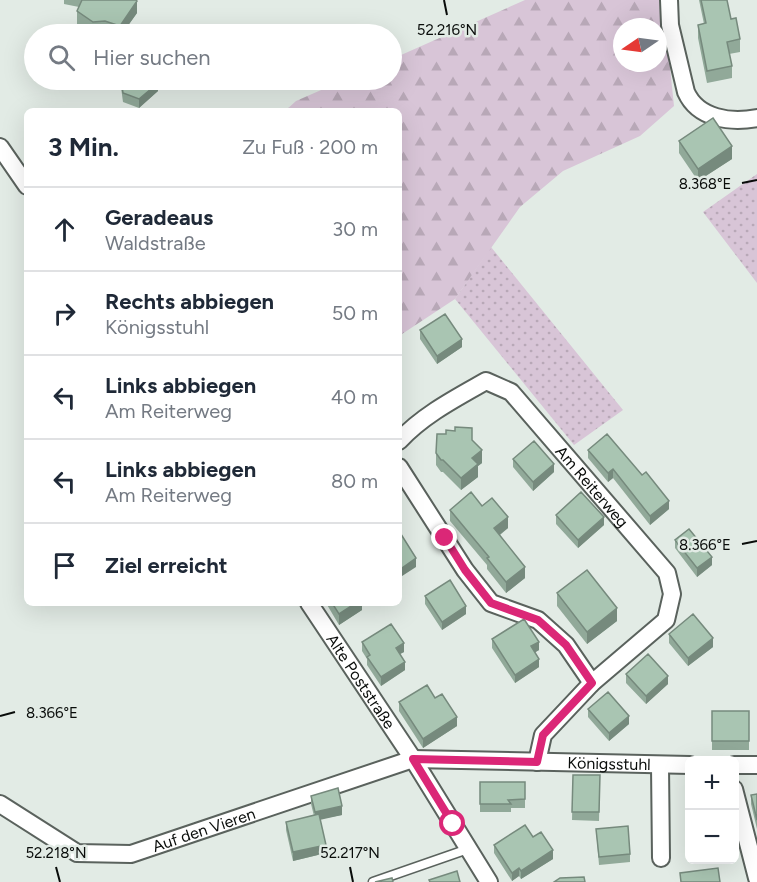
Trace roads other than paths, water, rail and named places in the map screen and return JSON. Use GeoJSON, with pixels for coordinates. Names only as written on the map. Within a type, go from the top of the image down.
{"type":"FeatureCollection","features":[{"type":"Feature","properties":{"kind":"street"},"geometry":{"type":"LineString","coordinates":[[669,0],[670,25],[690,101],[697,107],[723,119],[741,121],[757,117]]}},
{"type":"Feature","properties":{"kind":"street"},"geometry":{"type":"LineString","coordinates":[[0,147],[24,182]]}},
{"type":"Feature","properties":{"kind":"street","name":"Am Reiterweg"},"geometry":{"type":"LineString","coordinates":[[402,438],[451,401],[486,381],[511,392],[666,573],[672,594],[666,620],[592,683],[543,735],[537,762]]}},
{"type":"Feature","properties":{"kind":"street"},"geometry":{"type":"LineString","coordinates":[[402,472],[465,570],[491,603],[538,620],[566,645],[592,683]]}},
{"type":"Feature","properties":{"kind":"street","name":"Alte Poststraße"},"geometry":{"type":"LineString","coordinates":[[311,606],[413,759],[489,882]]}},
{"type":"Feature","properties":{"kind":"street","name":"Königsstuhl"},"geometry":{"type":"LineString","coordinates":[[413,759],[685,765]]}},
{"type":"Feature","properties":{"kind":"street","name":"Auf den Vieren"},"geometry":{"type":"LineString","coordinates":[[0,804],[76,854],[131,854],[413,759]]}},
{"type":"Feature","properties":{"kind":"street"},"geometry":{"type":"LineString","coordinates":[[739,765],[757,765]]}},
{"type":"Feature","properties":{"kind":"street","name":"Königsstuhl"},"geometry":{"type":"LineString","coordinates":[[660,766],[661,858]]}},
{"type":"Feature","properties":{"kind":"street"},"geometry":{"type":"LineString","coordinates":[[739,805],[757,878]]}},
{"type":"Feature","properties":{"kind":"lane"},"geometry":{"type":"LineString","coordinates":[[373,882],[468,849]]}}]}
